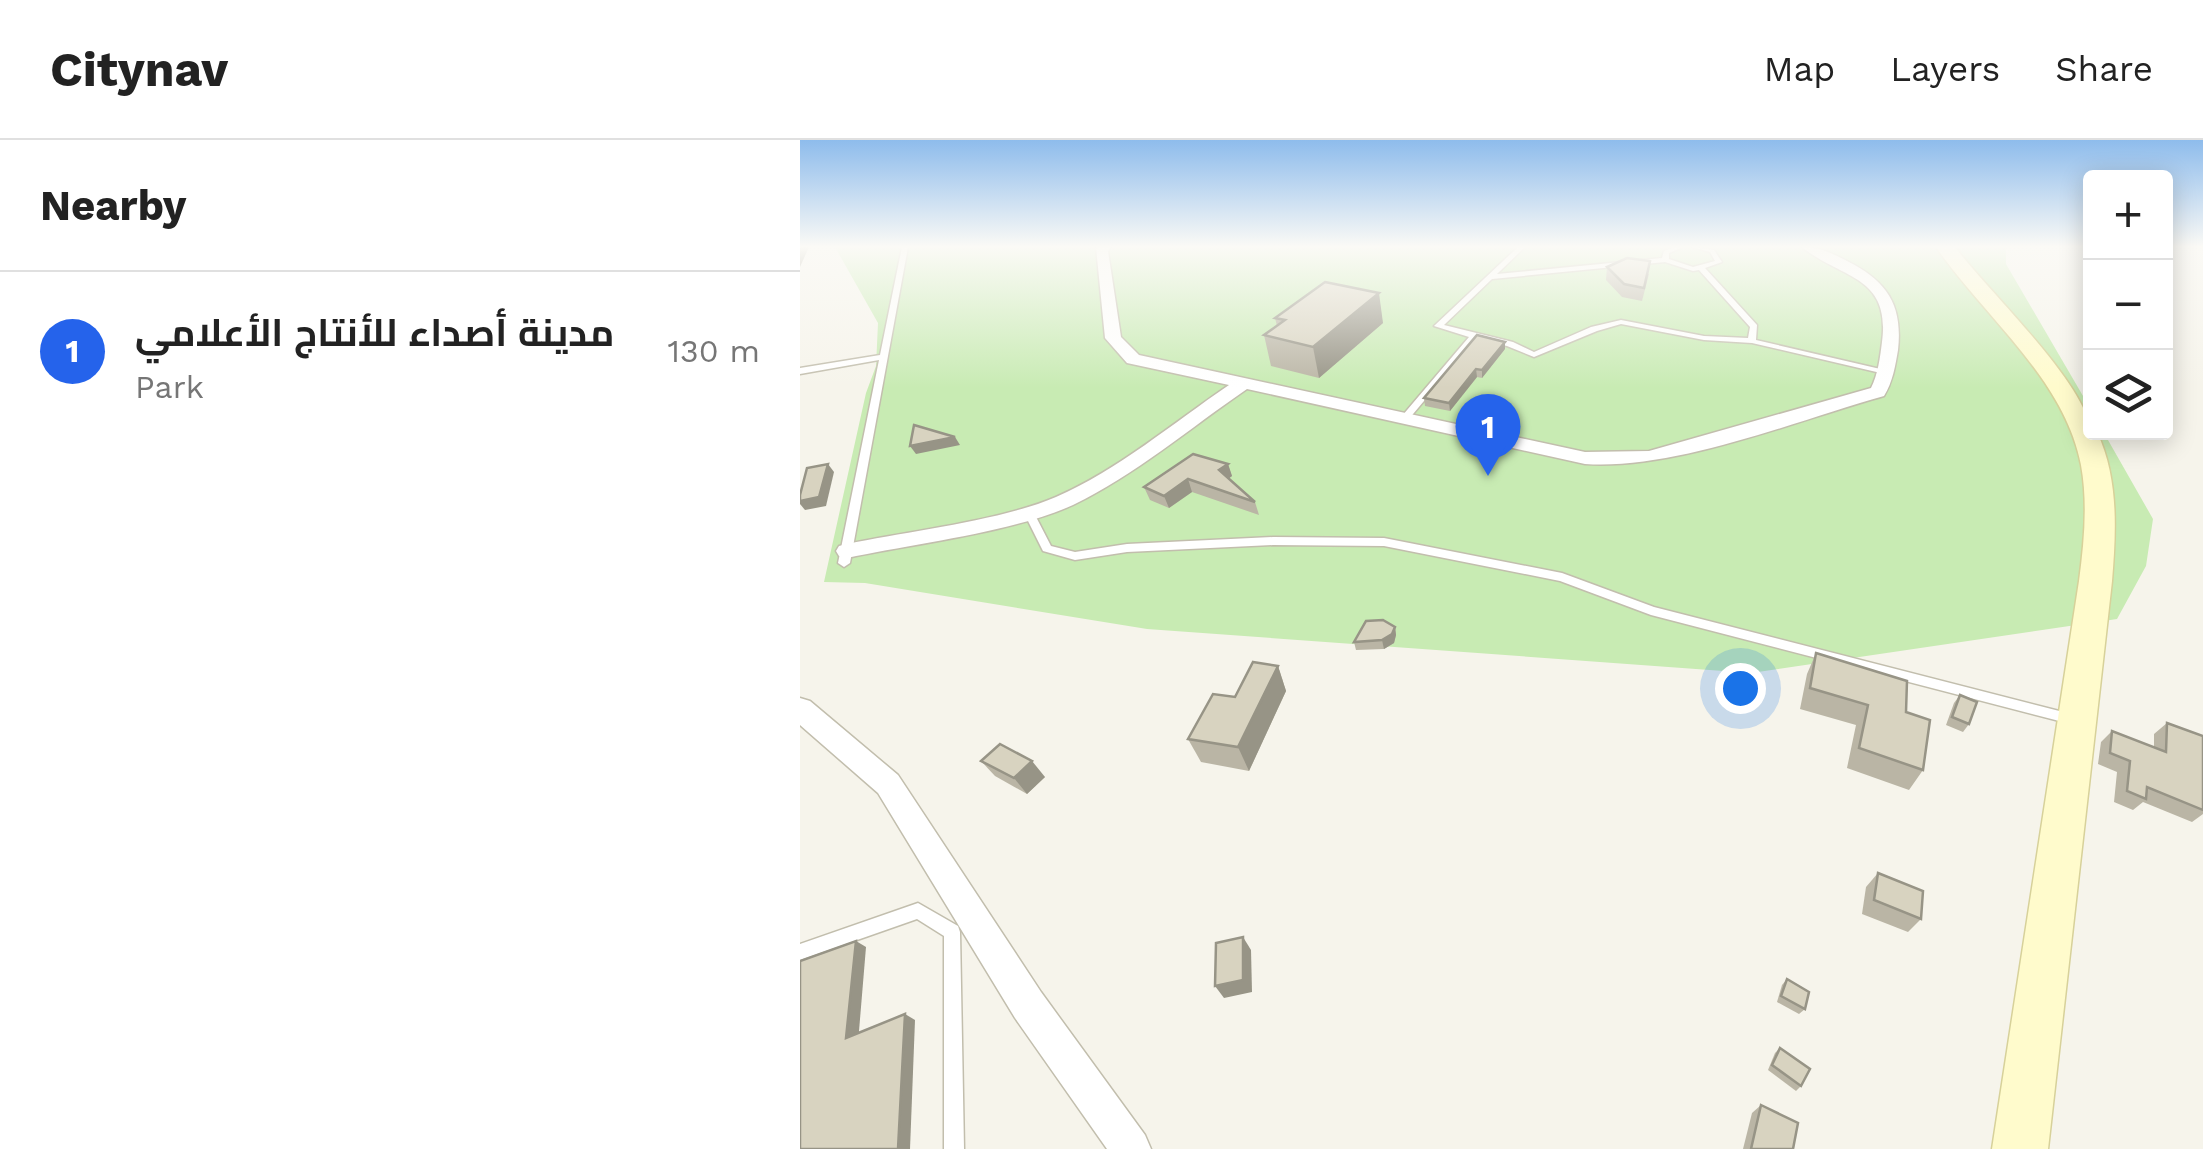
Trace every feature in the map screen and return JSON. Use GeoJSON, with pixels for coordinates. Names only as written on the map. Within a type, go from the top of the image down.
{"type":"FeatureCollection","features":[{"type":"Feature","properties":{"kind":"main road"},"geometry":{"type":"LineString","coordinates":[[1983,294],[2060,391],[2088,443],[2097,478],[2098,560],[2020,1149]]}},
{"type":"Feature","properties":{"kind":"street"},"geometry":{"type":"LineString","coordinates":[[1107,294],[1113,338],[1124,354],[1585,458],[1632,459],[1868,398],[1878,392],[1894,324],[1888,298],[1883,294]]}},
{"type":"Feature","properties":{"kind":"street"},"geometry":{"type":"LineString","coordinates":[[846,557],[1062,502],[1114,475],[1244,383]]}},
{"type":"Feature","properties":{"kind":"street"},"geometry":{"type":"LineString","coordinates":[[800,708],[888,784],[1028,1005],[1131,1149]]}},
{"type":"Feature","properties":{"kind":"lane"},"geometry":{"type":"LineString","coordinates":[[846,557],[895,294]]}},
{"type":"Feature","properties":{"kind":"lane"},"geometry":{"type":"LineString","coordinates":[[1473,294],[1438,326],[1510,344],[1534,355],[1594,329],[1621,322],[1704,338],[1752,342],[1885,371]]}},
{"type":"Feature","properties":{"kind":"lane"},"geometry":{"type":"LineString","coordinates":[[1725,294],[1754,326],[1752,342]]}},
{"type":"Feature","properties":{"kind":"lane"},"geometry":{"type":"LineString","coordinates":[[1405,418],[1474,336]]}},
{"type":"Feature","properties":{"kind":"lane"},"geometry":{"type":"LineString","coordinates":[[800,371],[883,357]]}},
{"type":"Feature","properties":{"kind":"lane"},"geometry":{"type":"LineString","coordinates":[[1029,513],[1047,548],[1076,556],[1128,548],[1273,541],[1402,545],[1562,577],[1651,611],[2078,720]]}},
{"type":"Feature","properties":{"kind":"lane"},"geometry":{"type":"LineString","coordinates":[[800,952],[918,912],[952,932],[954,1149]]}},
{"type":"Feature","properties":{"kind":"green space"},"geometry":{"type":"Polygon","coordinates":[[[862,294],[2024,294],[2083,396],[2083,440],[2108,440],[2153,519],[2146,566],[2117,619],[1751,673],[1147,629],[865,583],[824,582],[866,393],[876,366],[878,323],[862,294]]]}},
{"type":"Feature","properties":{"kind":"building"},"geometry":{"type":"Polygon","coordinates":[[[1308,294],[1378,294],[1313,347],[1264,335],[1285,320],[1275,318],[1308,294]]]}},
{"type":"Feature","properties":{"kind":"building"},"geometry":{"type":"Polygon","coordinates":[[[1477,335],[1505,342],[1482,370],[1476,369],[1449,403],[1424,398],[1477,335]]]}},
{"type":"Feature","properties":{"kind":"building"},"geometry":{"type":"Polygon","coordinates":[[[914,425],[955,437],[910,446],[914,425]]]}},
{"type":"Feature","properties":{"kind":"building"},"geometry":{"type":"Polygon","coordinates":[[[1193,454],[1228,464],[1219,470],[1255,502],[1188,479],[1164,496],[1144,487],[1193,454]]]}},
{"type":"Feature","properties":{"kind":"building"},"geometry":{"type":"Polygon","coordinates":[[[828,464],[819,497],[800,501],[807,468],[828,464]]]}},
{"type":"Feature","properties":{"kind":"building"},"geometry":{"type":"Polygon","coordinates":[[[1383,620],[1395,627],[1392,634],[1382,640],[1354,642],[1366,621],[1383,620]]]}},
{"type":"Feature","properties":{"kind":"building"},"geometry":{"type":"Polygon","coordinates":[[[1816,653],[1907,681],[1906,712],[1930,720],[1923,770],[1859,748],[1868,705],[1810,688],[1816,653]]]}},
{"type":"Feature","properties":{"kind":"building"},"geometry":{"type":"Polygon","coordinates":[[[1253,662],[1278,666],[1238,747],[1188,739],[1213,694],[1235,697],[1253,662]]]}},
{"type":"Feature","properties":{"kind":"building"},"geometry":{"type":"Polygon","coordinates":[[[1960,695],[1977,702],[1969,724],[1952,717],[1960,695]]]}},
{"type":"Feature","properties":{"kind":"building"},"geometry":{"type":"Polygon","coordinates":[[[2167,723],[2203,736],[2203,810],[2147,787],[2146,799],[2127,791],[2130,761],[2110,753],[2112,731],[2166,752],[2167,723]]]}},
{"type":"Feature","properties":{"kind":"building"},"geometry":{"type":"Polygon","coordinates":[[[1000,744],[1032,761],[1014,778],[981,761],[1000,744]]]}},
{"type":"Feature","properties":{"kind":"building"},"geometry":{"type":"Polygon","coordinates":[[[1878,873],[1923,891],[1921,919],[1874,900],[1878,873]]]}},
{"type":"Feature","properties":{"kind":"building"},"geometry":{"type":"Polygon","coordinates":[[[1243,937],[1243,980],[1215,986],[1216,943],[1243,937]]]}},
{"type":"Feature","properties":{"kind":"building"},"geometry":{"type":"Polygon","coordinates":[[[856,941],[846,1038],[905,1014],[898,1149],[800,1149],[800,961],[856,941]]]}},
{"type":"Feature","properties":{"kind":"building"},"geometry":{"type":"Polygon","coordinates":[[[1787,979],[1809,992],[1805,1009],[1781,996],[1787,979]]]}},
{"type":"Feature","properties":{"kind":"building"},"geometry":{"type":"Polygon","coordinates":[[[1780,1048],[1810,1069],[1801,1086],[1772,1065],[1780,1048]]]}},
{"type":"Feature","properties":{"kind":"building"},"geometry":{"type":"Polygon","coordinates":[[[1761,1105],[1798,1123],[1793,1149],[1751,1149],[1761,1105]]]}},
{"type":"Feature","properties":{"kind":"place","name":"مدينة أصداء للأنتاج الأعلامي"},"geometry":{"type":"Point","coordinates":[1488,476]}}]}
